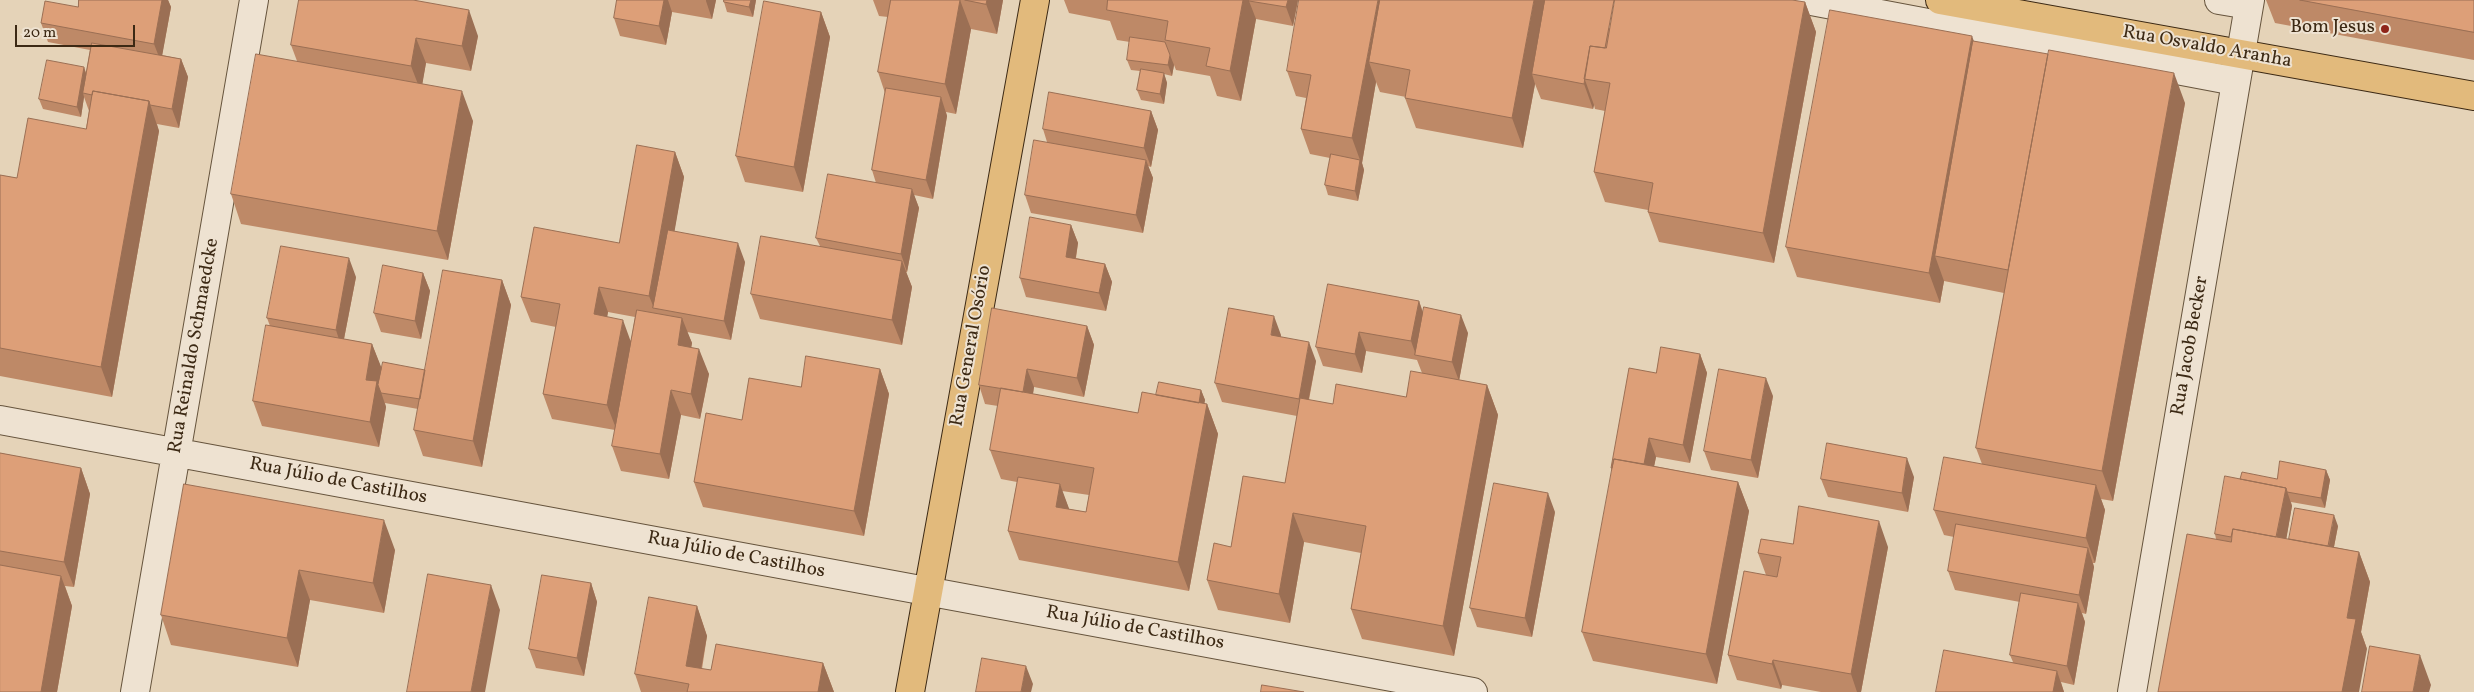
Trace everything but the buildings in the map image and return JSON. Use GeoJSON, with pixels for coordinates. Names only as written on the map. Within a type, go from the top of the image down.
{"type":"FeatureCollection","features":[{"type":"Feature","properties":{"kind":"main road","name":"Rua General Osório"},"geometry":{"type":"LineString","coordinates":[[910,692],[1035,0]]}},
{"type":"Feature","properties":{"kind":"main road","name":"Rua Osvaldo Aranha"},"geometry":{"type":"LineString","coordinates":[[1940,0],[2474,96]]}},
{"type":"Feature","properties":{"kind":"street","name":"Rua Reinaldo Schmaedcke"},"geometry":{"type":"LineString","coordinates":[[135,692],[254,0]]}},
{"type":"Feature","properties":{"kind":"street"},"geometry":{"type":"LineString","coordinates":[[1806,0],[2235,81]]}},
{"type":"Feature","properties":{"kind":"street"},"geometry":{"type":"LineString","coordinates":[[2219,0],[2250,3]]}},
{"type":"Feature","properties":{"kind":"street","name":"Rua Jacob Becker"},"geometry":{"type":"LineString","coordinates":[[2132,692],[2235,81],[2250,3]]}},
{"type":"Feature","properties":{"kind":"street","name":"Rua Júlio de Castilhos"},"geometry":{"type":"LineString","coordinates":[[0,420],[1473,692]]}},
{"type":"Feature","properties":{"kind":"place","name":"Bom Jesus"},"geometry":{"type":"Point","coordinates":[2385,29]}}]}
